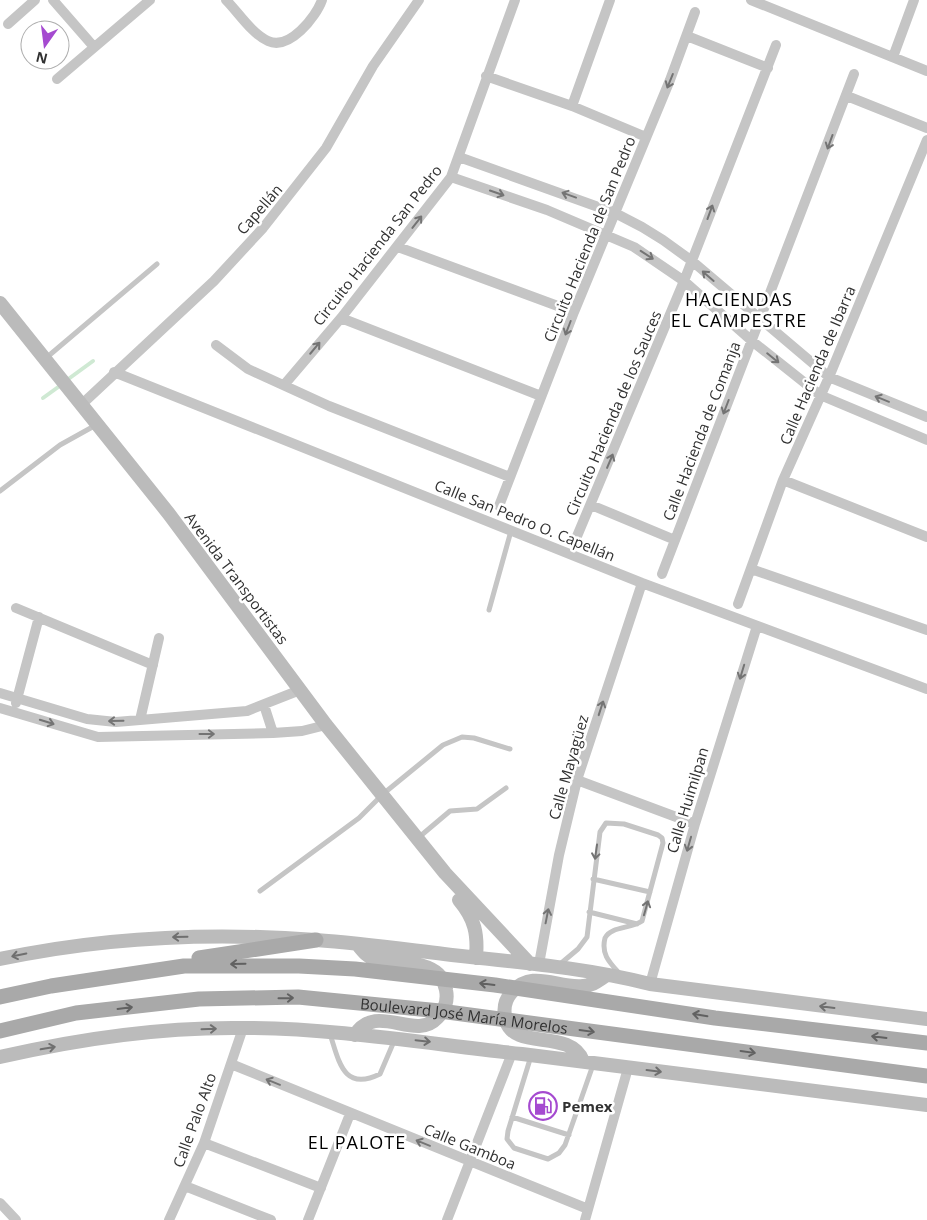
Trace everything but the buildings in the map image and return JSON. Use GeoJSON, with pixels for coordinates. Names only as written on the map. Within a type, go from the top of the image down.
{"type":"FeatureCollection","features":[{"type":"Feature","properties":{"kind":"main road"},"geometry":{"type":"LineString","coordinates":[[116,976],[209,956],[316,940]]}},
{"type":"Feature","properties":{"kind":"main road"},"geometry":{"type":"LineString","coordinates":[[0,997],[51,986],[184,966],[242,964],[355,969],[558,993],[716,1018],[927,1043]]}},
{"type":"Feature","properties":{"kind":"main road","name":"Boulevard José María Morelos"},"geometry":{"type":"LineString","coordinates":[[0,1031],[76,1013],[200,999],[298,997],[440,1011],[927,1076]]}},
{"type":"Feature","properties":{"kind":"street"},"geometry":{"type":"LineString","coordinates":[[8,24],[35,0]]}},
{"type":"Feature","properties":{"kind":"street"},"geometry":{"type":"LineString","coordinates":[[53,0],[94,47]]}},
{"type":"Feature","properties":{"kind":"street"},"geometry":{"type":"LineString","coordinates":[[57,79],[150,0]]}},
{"type":"Feature","properties":{"kind":"street"},"geometry":{"type":"LineString","coordinates":[[226,0],[267,41],[281,42],[299,31],[314,16],[322,0]]}},
{"type":"Feature","properties":{"kind":"street","name":"Capellán"},"geometry":{"type":"LineString","coordinates":[[77,401],[114,372],[214,281],[263,228],[311,171],[373,66],[419,0]]}},
{"type":"Feature","properties":{"kind":"street","name":"Circuito Hacienda San Pedro"},"geometry":{"type":"LineString","coordinates":[[284,385],[341,318],[451,178],[486,76],[515,0]]}},
{"type":"Feature","properties":{"kind":"street"},"geometry":{"type":"LineString","coordinates":[[572,106],[610,0]]}},
{"type":"Feature","properties":{"kind":"street"},"geometry":{"type":"LineString","coordinates":[[751,0],[927,71]]}},
{"type":"Feature","properties":{"kind":"street"},"geometry":{"type":"LineString","coordinates":[[893,57],[914,0]]}},
{"type":"Feature","properties":{"kind":"street","name":"Circuito Hacienda de San Pedro"},"geometry":{"type":"LineString","coordinates":[[499,506],[574,312],[696,12]]}},
{"type":"Feature","properties":{"kind":"street"},"geometry":{"type":"LineString","coordinates":[[687,36],[768,68]]}},
{"type":"Feature","properties":{"kind":"street","name":"Circuito Hacienda de los Sauces"},"geometry":{"type":"LineString","coordinates":[[575,540],[684,281],[776,45]]}},
{"type":"Feature","properties":{"kind":"street","name":"Calle Hacienda de Comanja"},"geometry":{"type":"LineString","coordinates":[[662,574],[854,74]]}},
{"type":"Feature","properties":{"kind":"street"},"geometry":{"type":"LineString","coordinates":[[486,76],[572,106],[646,137]]}},
{"type":"Feature","properties":{"kind":"street"},"geometry":{"type":"LineString","coordinates":[[847,96],[927,128]]}},
{"type":"Feature","properties":{"kind":"street","name":"Calle Hacienda de Ibarra"},"geometry":{"type":"LineString","coordinates":[[738,604],[783,480],[829,377],[927,140]]}},
{"type":"Feature","properties":{"kind":"street"},"geometry":{"type":"LineString","coordinates":[[459,157],[615,213],[663,240],[692,261],[759,321],[829,377],[927,417]]}},
{"type":"Feature","properties":{"kind":"street"},"geometry":{"type":"LineString","coordinates":[[451,178],[606,234],[634,247],[684,281],[752,341],[820,395],[927,440]]}},
{"type":"Feature","properties":{"kind":"street"},"geometry":{"type":"LineString","coordinates":[[398,247],[574,312]]}},
{"type":"Feature","properties":{"kind":"street","name":"Avenida Transportistas"},"geometry":{"type":"LineString","coordinates":[[0,305],[169,514],[326,725],[445,873],[534,964]]}},
{"type":"Feature","properties":{"kind":"street"},"geometry":{"type":"LineString","coordinates":[[341,318],[541,396]]}},
{"type":"Feature","properties":{"kind":"street"},"geometry":{"type":"LineString","coordinates":[[216,346],[248,369],[329,406],[510,477]]}},
{"type":"Feature","properties":{"kind":"street","name":"Calle San Pedro O. Capellán"},"geometry":{"type":"LineString","coordinates":[[114,372],[642,583],[927,689]]}},
{"type":"Feature","properties":{"kind":"street"},"geometry":{"type":"LineString","coordinates":[[783,480],[927,537]]}},
{"type":"Feature","properties":{"kind":"street"},"geometry":{"type":"LineString","coordinates":[[591,505],[675,540]]}},
{"type":"Feature","properties":{"kind":"street"},"geometry":{"type":"LineString","coordinates":[[751,569],[927,630]]}},
{"type":"Feature","properties":{"kind":"street","name":"Calle Mayagüez"},"geometry":{"type":"LineString","coordinates":[[534,964],[578,780],[642,583]]}},
{"type":"Feature","properties":{"kind":"street"},"geometry":{"type":"LineString","coordinates":[[16,608],[153,664]]}},
{"type":"Feature","properties":{"kind":"street"},"geometry":{"type":"LineString","coordinates":[[14,712],[38,617]]}},
{"type":"Feature","properties":{"kind":"street","name":"Calle Huimilpan"},"geometry":{"type":"LineString","coordinates":[[650,984],[695,824],[756,626]]}},
{"type":"Feature","properties":{"kind":"street"},"geometry":{"type":"LineString","coordinates":[[140,720],[159,638]]}},
{"type":"Feature","properties":{"kind":"street"},"geometry":{"type":"LineString","coordinates":[[0,693],[87,719],[116,722],[247,711],[300,690]]}},
{"type":"Feature","properties":{"kind":"street"},"geometry":{"type":"LineString","coordinates":[[264,705],[273,733]]}},
{"type":"Feature","properties":{"kind":"street"},"geometry":{"type":"LineString","coordinates":[[0,708],[98,737],[273,733],[302,731],[326,725]]}},
{"type":"Feature","properties":{"kind":"street"},"geometry":{"type":"LineString","coordinates":[[578,780],[695,824]]}},
{"type":"Feature","properties":{"kind":"street","name":"Avenida Transportistas"},"geometry":{"type":"LineString","coordinates":[[445,873],[458,900],[473,919],[478,938],[476,958]]}},
{"type":"Feature","properties":{"kind":"street"},"geometry":{"type":"LineString","coordinates":[[0,959],[47,949],[174,937],[221,936],[316,940],[534,964],[622,977],[650,984],[927,1019]]}},
{"type":"Feature","properties":{"kind":"street"},"geometry":{"type":"LineString","coordinates":[[354,1035],[360,1026],[369,1020],[421,1026],[432,1024],[440,1015],[447,1000],[445,986],[437,974],[423,965],[373,958],[363,952],[357,944]]}},
{"type":"Feature","properties":{"kind":"street"},"geometry":{"type":"LineString","coordinates":[[588,1062],[572,1047],[561,1042],[527,1038],[514,1031],[506,1023],[504,1007],[507,998],[519,984],[536,980],[583,987],[593,984],[607,975]]}},
{"type":"Feature","properties":{"kind":"street","name":"Boulevard José María Morelos"},"geometry":{"type":"LineString","coordinates":[[0,1057],[139,1034],[242,1028],[330,1032],[531,1055],[927,1105]]}},
{"type":"Feature","properties":{"kind":"street","name":"Calle Palo Alto"},"geometry":{"type":"LineString","coordinates":[[169,1220],[204,1143],[242,1028]]}},
{"type":"Feature","properties":{"kind":"street"},"geometry":{"type":"LineString","coordinates":[[447,1220],[512,1053]]}},
{"type":"Feature","properties":{"kind":"street","name":"Calle Gamboa"},"geometry":{"type":"LineString","coordinates":[[231,1064],[350,1114],[588,1209]]}},
{"type":"Feature","properties":{"kind":"street"},"geometry":{"type":"LineString","coordinates":[[585,1220],[628,1068]]}},
{"type":"Feature","properties":{"kind":"street"},"geometry":{"type":"LineString","coordinates":[[308,1220],[350,1114]]}},
{"type":"Feature","properties":{"kind":"street"},"geometry":{"type":"LineString","coordinates":[[204,1143],[321,1188]]}},
{"type":"Feature","properties":{"kind":"street"},"geometry":{"type":"LineString","coordinates":[[185,1186],[271,1220]]}},
{"type":"Feature","properties":{"kind":"street"},"geometry":{"type":"LineString","coordinates":[[0,1203],[11,1218]]}},
{"type":"Feature","properties":{"kind":"lane"},"geometry":{"type":"LineString","coordinates":[[44,360],[156,264]]}},
{"type":"Feature","properties":{"kind":"lane"},"geometry":{"type":"LineString","coordinates":[[0,491],[60,445],[97,425]]}},
{"type":"Feature","properties":{"kind":"lane"},"geometry":{"type":"LineString","coordinates":[[489,610],[511,531]]}},
{"type":"Feature","properties":{"kind":"lane"},"geometry":{"type":"LineString","coordinates":[[260,891],[359,818],[412,769],[452,740],[474,738],[510,749]]}},
{"type":"Feature","properties":{"kind":"lane"},"geometry":{"type":"LineString","coordinates":[[418,838],[450,811],[477,809],[506,788]]}},
{"type":"Feature","properties":{"kind":"lane"},"geometry":{"type":"LineString","coordinates":[[557,967],[584,943],[588,930],[593,879],[603,826],[610,822],[624,824],[662,838],[663,847],[644,915],[637,924],[612,931],[605,938],[604,950],[606,958],[622,977]]}},
{"type":"Feature","properties":{"kind":"lane"},"geometry":{"type":"LineString","coordinates":[[593,879],[650,892]]}},
{"type":"Feature","properties":{"kind":"lane"},"geometry":{"type":"LineString","coordinates":[[589,912],[637,924]]}},
{"type":"Feature","properties":{"kind":"lane"},"geometry":{"type":"LineString","coordinates":[[330,1032],[341,1070],[350,1078],[369,1080],[380,1074],[396,1039]]}},
{"type":"Feature","properties":{"kind":"lane"},"geometry":{"type":"LineString","coordinates":[[531,1055],[508,1131],[510,1144],[548,1159],[559,1154],[569,1135],[588,1062]]}},
{"type":"Feature","properties":{"kind":"lane"},"geometry":{"type":"LineString","coordinates":[[512,1117],[569,1135]]}},
{"type":"Feature","properties":{"kind":"waterway"},"geometry":{"type":"LineString","coordinates":[[67,380],[93,361]]}},
{"type":"Feature","properties":{"kind":"waterway"},"geometry":{"type":"LineString","coordinates":[[43,398],[61,385]]}},
{"type":"Feature","properties":{"kind":"place","name":"Pemex"},"geometry":{"type":"Point","coordinates":[543,1106]}},
{"type":"Feature","properties":{"kind":"district","name":"HACIENDAS EL CAMPESTRE"},"geometry":{"type":"Point","coordinates":[739,309]}},
{"type":"Feature","properties":{"kind":"district","name":"EL PALOTE"},"geometry":{"type":"Point","coordinates":[357,1142]}}]}
